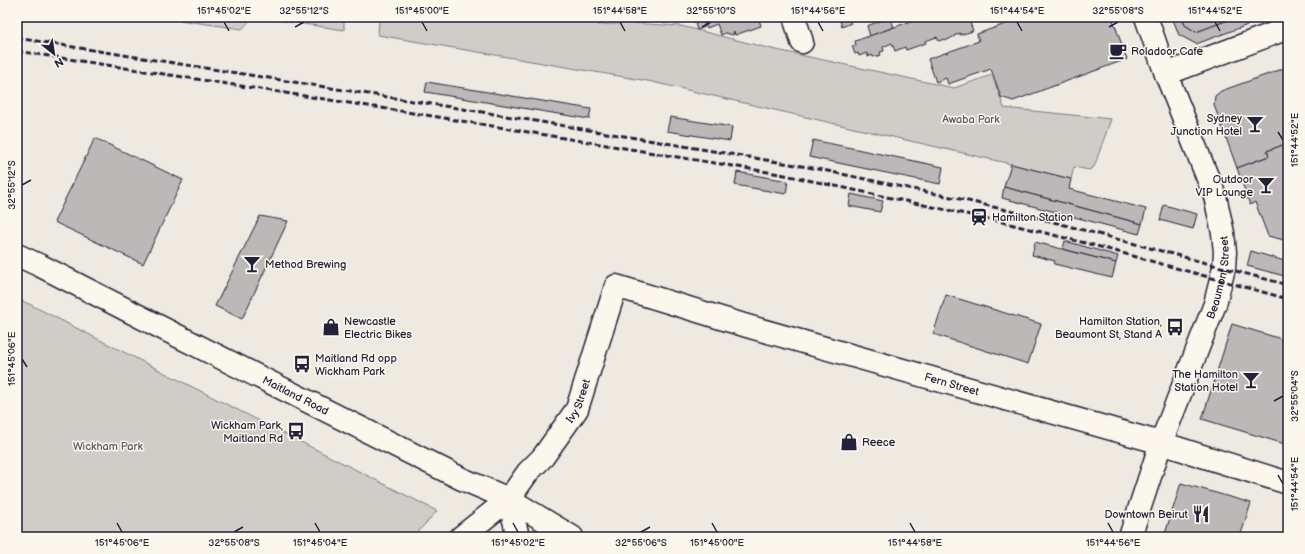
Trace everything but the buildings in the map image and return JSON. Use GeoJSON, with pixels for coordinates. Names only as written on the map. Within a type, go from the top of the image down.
{"type":"FeatureCollection","features":[{"type":"Feature","properties":{"kind":"main road"},"geometry":{"type":"LineString","coordinates":[[794,17],[802,42]]}},
{"type":"Feature","properties":{"kind":"main road","name":"Beaumont Street"},"geometry":{"type":"LineString","coordinates":[[1130,537],[1160,443],[1215,304],[1224,268],[1225,252],[1223,233],[1215,196],[1166,74],[1146,17]]}},
{"type":"Feature","properties":{"kind":"main road"},"geometry":{"type":"LineString","coordinates":[[1166,74],[1288,28]]}},
{"type":"Feature","properties":{"kind":"main road","name":"Maitland Road"},"geometry":{"type":"LineString","coordinates":[[17,255],[448,472],[509,500],[572,537]]}},
{"type":"Feature","properties":{"kind":"main road","name":"Fern Street"},"geometry":{"type":"LineString","coordinates":[[616,286],[747,326],[1160,443],[1288,483]]}},
{"type":"Feature","properties":{"kind":"main road","name":"Ivy Street"},"geometry":{"type":"LineString","coordinates":[[461,537],[509,500],[528,472],[542,457],[577,409],[616,286]]}},
{"type":"Feature","properties":{"kind":"main road"},"geometry":{"type":"LineString","coordinates":[[509,500],[518,537]]}},
{"type":"Feature","properties":{"kind":"green space"},"geometry":{"type":"Polygon","coordinates":[[[158,17],[253,17],[242,29],[158,17]]]}},
{"type":"Feature","properties":{"kind":"green space"},"geometry":{"type":"Polygon","coordinates":[[[257,17],[344,17],[344,30],[257,17]]]}},
{"type":"Feature","properties":{"kind":"green space","name":"Awaba Park"},"geometry":{"type":"Polygon","coordinates":[[[378,17],[595,17],[598,25],[631,23],[681,26],[772,49],[954,88],[992,75],[1004,108],[1111,119],[1094,167],[1089,170],[1074,167],[1071,179],[648,81],[378,35],[378,17]]]}},
{"type":"Feature","properties":{"kind":"green space","name":"Wickham Park"},"geometry":{"type":"Polygon","coordinates":[[[17,299],[437,511],[413,537],[17,537],[17,299]]]}},
{"type":"Feature","properties":{"kind":"railway"},"geometry":{"type":"LineString","coordinates":[[17,38],[482,112],[813,168],[960,199],[1031,216],[1288,285]]}},
{"type":"Feature","properties":{"kind":"railway"},"geometry":{"type":"LineString","coordinates":[[17,51],[432,116],[780,174],[998,221],[1093,245],[1288,299]]}},
{"type":"Feature","properties":{"kind":"place","name":"Roladoor Cafe"},"geometry":{"type":"Point","coordinates":[1118,51]}},
{"type":"Feature","properties":{"kind":"place","name":"Sydney Junction Hotel"},"geometry":{"type":"Point","coordinates":[1255,124]}},
{"type":"Feature","properties":{"kind":"place","name":"Outdoor VIP Lounge"},"geometry":{"type":"Point","coordinates":[1266,185]}},
{"type":"Feature","properties":{"kind":"place","name":"Hamilton Station"},"geometry":{"type":"Point","coordinates":[979,217]}},
{"type":"Feature","properties":{"kind":"place","name":"Method Brewing"},"geometry":{"type":"Point","coordinates":[252,264]}},
{"type":"Feature","properties":{"kind":"place","name":"Newcastle Electric Bikes"},"geometry":{"type":"Point","coordinates":[331,327]}},
{"type":"Feature","properties":{"kind":"place","name":"Hamilton Station, Beaumont St, Stand A"},"geometry":{"type":"Point","coordinates":[1175,327]}},
{"type":"Feature","properties":{"kind":"place","name":"Maitland Rd opp Wickham Park"},"geometry":{"type":"Point","coordinates":[302,364]}},
{"type":"Feature","properties":{"kind":"place","name":"The Hamilton Station Hotel"},"geometry":{"type":"Point","coordinates":[1251,380]}},
{"type":"Feature","properties":{"kind":"place","name":"Wickham Park, Maitland Rd"},"geometry":{"type":"Point","coordinates":[296,431]}},
{"type":"Feature","properties":{"kind":"place","name":"Reece"},"geometry":{"type":"Point","coordinates":[849,442]}},
{"type":"Feature","properties":{"kind":"place","name":"Downtown Beirut"},"geometry":{"type":"Point","coordinates":[1201,514]}}]}
